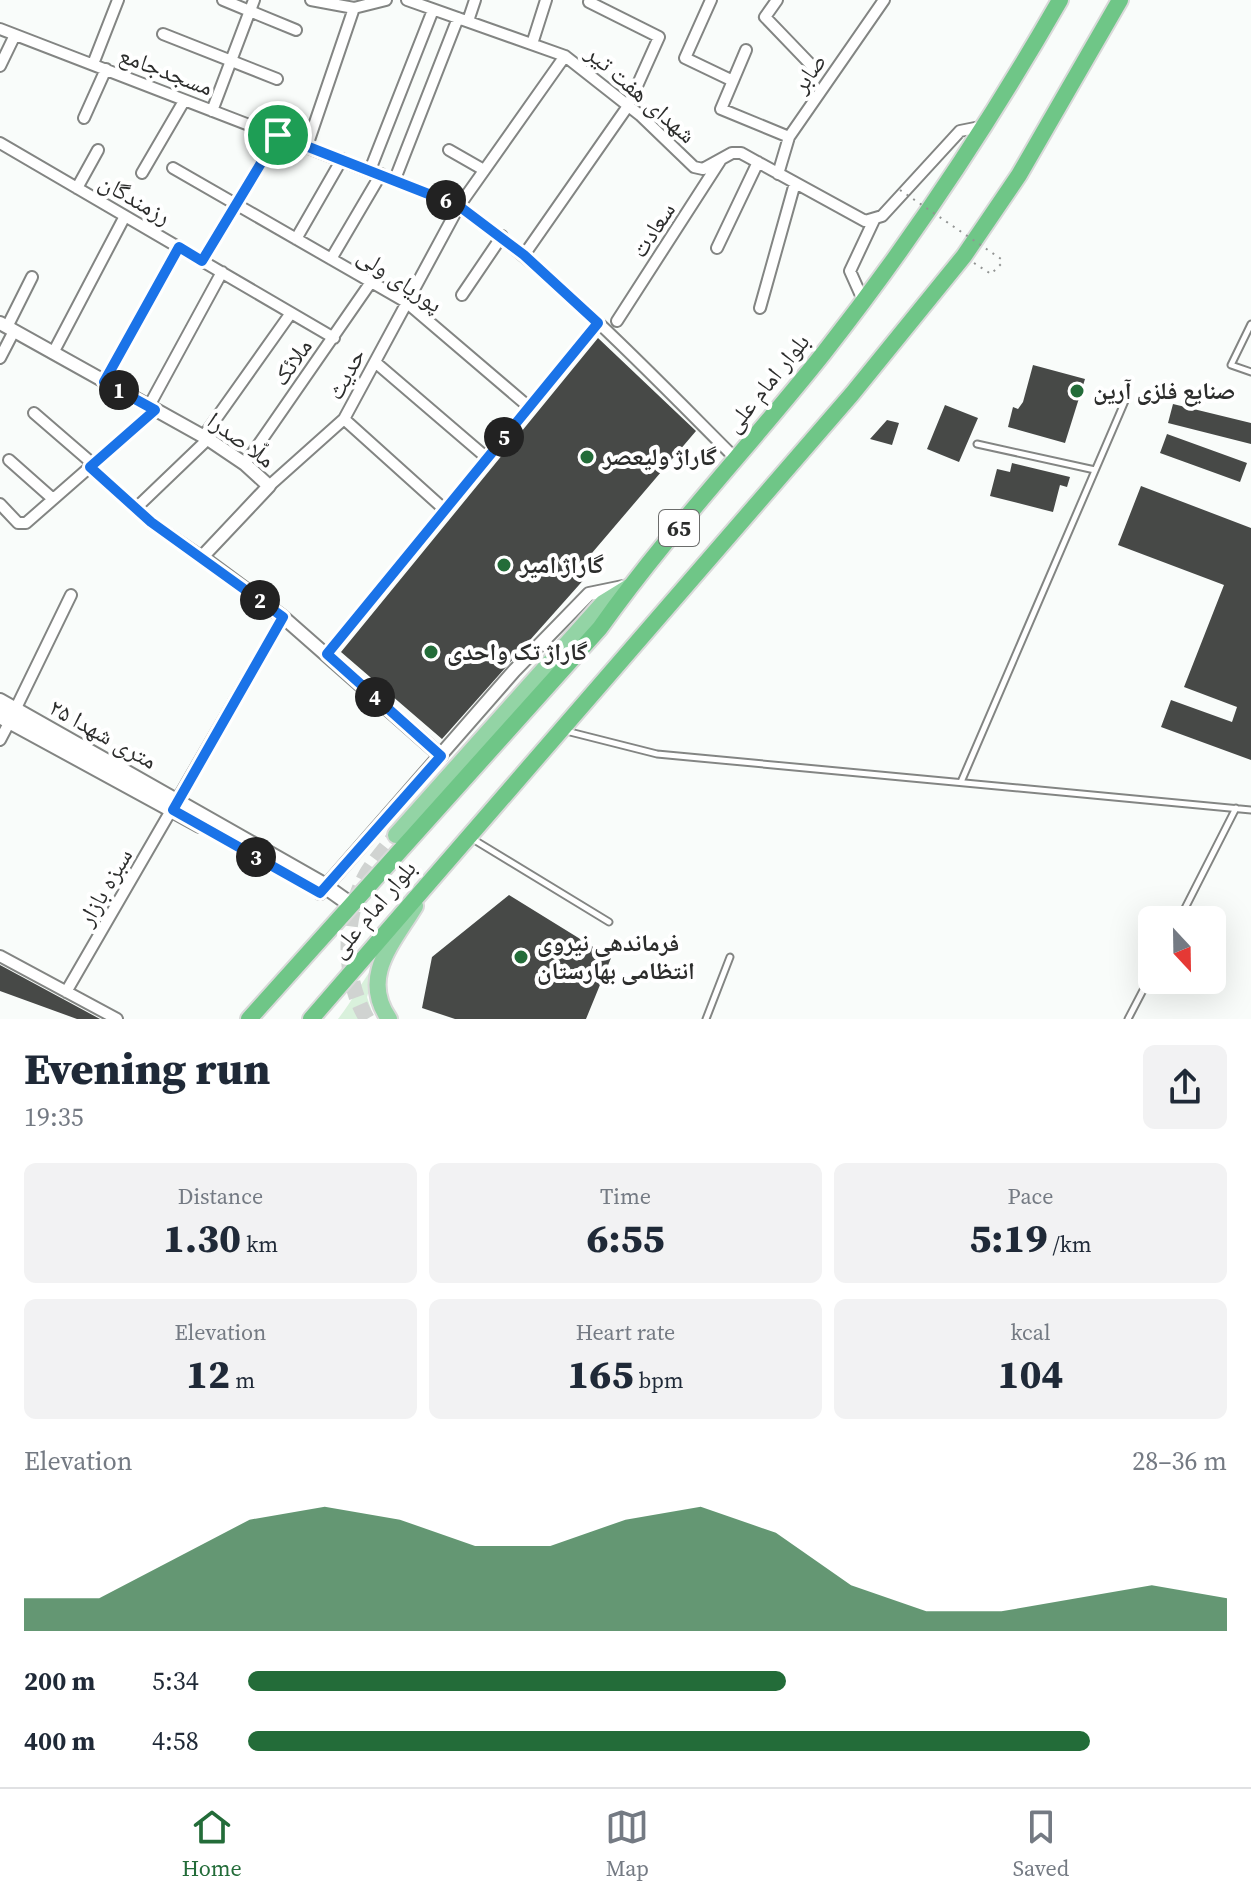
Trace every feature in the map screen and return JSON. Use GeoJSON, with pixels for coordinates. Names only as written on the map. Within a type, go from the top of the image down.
{"type":"FeatureCollection","features":[{"type":"Feature","properties":{"kind":"highway","name":"بلوار امام علی"},"geometry":{"type":"LineString","coordinates":[[249,1019],[600,628],[630,586],[863,300],[987,126],[1060,0]]}},
{"type":"Feature","properties":{"kind":"highway"},"geometry":{"type":"LineString","coordinates":[[1035,43],[1070,0]]}},
{"type":"Feature","properties":{"kind":"highway","name":"بلوار امام علی"},"geometry":{"type":"LineString","coordinates":[[311,1019],[439,867],[852,394],[964,256],[1019,175],[1120,0]]}},
{"type":"Feature","properties":{"kind":"main road"},"geometry":{"type":"LineString","coordinates":[[396,835],[603,603],[630,586]]}},
{"type":"Feature","properties":{"kind":"main road","name":"۲۵ متری شهدا"},"geometry":{"type":"LineString","coordinates":[[0,701],[8,716],[176,806],[348,907]]}},
{"type":"Feature","properties":{"kind":"main road"},"geometry":{"type":"LineString","coordinates":[[389,1019],[375,990],[379,968],[439,867]]}},
{"type":"Feature","properties":{"kind":"street"},"geometry":{"type":"LineString","coordinates":[[93,64],[118,0]]}},
{"type":"Feature","properties":{"kind":"street"},"geometry":{"type":"LineString","coordinates":[[223,0],[252,5],[296,30]]}},
{"type":"Feature","properties":{"kind":"street"},"geometry":{"type":"LineString","coordinates":[[311,0],[354,8],[386,0]]}},
{"type":"Feature","properties":{"kind":"street","name":"شهدای هفت تیر"},"geometry":{"type":"LineString","coordinates":[[407,0],[565,56],[628,106],[694,167],[703,169],[741,153],[865,221],[874,220]]}},
{"type":"Feature","properties":{"kind":"street"},"geometry":{"type":"LineString","coordinates":[[395,179],[463,19],[475,0]]}},
{"type":"Feature","properties":{"kind":"street"},"geometry":{"type":"LineString","coordinates":[[532,44],[546,0]]}},
{"type":"Feature","properties":{"kind":"street"},"geometry":{"type":"LineString","coordinates":[[711,0],[685,58],[733,81]]}},
{"type":"Feature","properties":{"kind":"street"},"geometry":{"type":"LineString","coordinates":[[777,0],[765,17],[814,68]]}},
{"type":"Feature","properties":{"kind":"street","name":"صابر"},"geometry":{"type":"LineString","coordinates":[[778,174],[789,137],[884,0]]}},
{"type":"Feature","properties":{"kind":"street"},"geometry":{"type":"LineString","coordinates":[[524,255],[628,106],[659,37],[589,2]]}},
{"type":"Feature","properties":{"kind":"street"},"geometry":{"type":"LineString","coordinates":[[212,111],[252,5]]}},
{"type":"Feature","properties":{"kind":"street"},"geometry":{"type":"LineString","coordinates":[[307,146],[354,8]]}},
{"type":"Feature","properties":{"kind":"street"},"geometry":{"type":"LineString","coordinates":[[331,259],[375,172],[433,10]]}},
{"type":"Feature","properties":{"kind":"street","name":"مسجدجامع"},"geometry":{"type":"LineString","coordinates":[[0,29],[459,206],[524,255],[736,459]]}},
{"type":"Feature","properties":{"kind":"street"},"geometry":{"type":"LineString","coordinates":[[163,34],[277,79]]}},
{"type":"Feature","properties":{"kind":"street"},"geometry":{"type":"LineString","coordinates":[[0,66],[15,35]]}},
{"type":"Feature","properties":{"kind":"street"},"geometry":{"type":"LineString","coordinates":[[746,50],[721,109],[789,137]]}},
{"type":"Feature","properties":{"kind":"street","name":"حدیث"},"geometry":{"type":"LineString","coordinates":[[269,486],[344,419],[459,206],[565,56]]}},
{"type":"Feature","properties":{"kind":"street"},"geometry":{"type":"LineString","coordinates":[[84,118],[106,69]]}},
{"type":"Feature","properties":{"kind":"street"},"geometry":{"type":"LineString","coordinates":[[142,173],[184,101]]}},
{"type":"Feature","properties":{"kind":"street"},"geometry":{"type":"LineString","coordinates":[[863,300],[850,271],[874,220],[882,216],[960,131],[987,126]]}},
{"type":"Feature","properties":{"kind":"street"},"geometry":{"type":"LineString","coordinates":[[202,261],[278,135]]}},
{"type":"Feature","properties":{"kind":"street","name":"رزمندگان"},"geometry":{"type":"LineString","coordinates":[[0,143],[334,338]]}},
{"type":"Feature","properties":{"kind":"street"},"geometry":{"type":"LineString","coordinates":[[77,188],[98,150]]}},
{"type":"Feature","properties":{"kind":"street"},"geometry":{"type":"LineString","coordinates":[[449,150],[484,170]]}},
{"type":"Feature","properties":{"kind":"street"},"geometry":{"type":"LineString","coordinates":[[296,239],[342,159]]}},
{"type":"Feature","properties":{"kind":"street","name":"سعادت"},"geometry":{"type":"LineString","coordinates":[[617,321],[721,160]]}},
{"type":"Feature","properties":{"kind":"street"},"geometry":{"type":"LineString","coordinates":[[717,248],[758,162]]}},
{"type":"Feature","properties":{"kind":"street","name":"پوریای ولی"},"geometry":{"type":"LineString","coordinates":[[173,168],[406,302],[529,407]]}},
{"type":"Feature","properties":{"kind":"street"},"geometry":{"type":"LineString","coordinates":[[760,308],[795,183]]}},
{"type":"Feature","properties":{"kind":"street"},"geometry":{"type":"LineString","coordinates":[[53,353],[125,216]]}},
{"type":"Feature","properties":{"kind":"street"},"geometry":{"type":"LineString","coordinates":[[462,295],[502,236]]}},
{"type":"Feature","properties":{"kind":"street"},"geometry":{"type":"LineString","coordinates":[[104,382],[179,247]]}},
{"type":"Feature","properties":{"kind":"street"},"geometry":{"type":"LineString","coordinates":[[0,504],[22,525],[92,466],[152,408],[222,272]]}},
{"type":"Feature","properties":{"kind":"street"},"geometry":{"type":"LineString","coordinates":[[0,358],[7,327],[32,277]]}},
{"type":"Feature","properties":{"kind":"street","name":"ملائک"},"geometry":{"type":"LineString","coordinates":[[245,464],[371,282]]}},
{"type":"Feature","properties":{"kind":"street"},"geometry":{"type":"LineString","coordinates":[[136,508],[206,438],[291,313]]}},
{"type":"Feature","properties":{"kind":"street"},"geometry":{"type":"LineString","coordinates":[[327,654],[598,323]]}},
{"type":"Feature","properties":{"kind":"street","name":"ملّا صدرا"},"geometry":{"type":"LineString","coordinates":[[7,327],[206,438],[245,464],[269,486],[202,557]]}},
{"type":"Feature","properties":{"kind":"street"},"geometry":{"type":"LineString","coordinates":[[375,362],[487,458]]}},
{"type":"Feature","properties":{"kind":"street"},"geometry":{"type":"LineString","coordinates":[[34,413],[136,508],[283,617],[441,756]]}},
{"type":"Feature","properties":{"kind":"street"},"geometry":{"type":"LineString","coordinates":[[344,419],[445,510]]}},
{"type":"Feature","properties":{"kind":"street"},"geometry":{"type":"LineString","coordinates":[[9,460],[53,499]]}},
{"type":"Feature","properties":{"kind":"street"},"geometry":{"type":"LineString","coordinates":[[323,890],[514,671],[589,594],[630,586]]}},
{"type":"Feature","properties":{"kind":"street"},"geometry":{"type":"LineString","coordinates":[[0,740],[8,716],[71,595]]}},
{"type":"Feature","properties":{"kind":"street","name":"سبزه بازار"},"geometry":{"type":"LineString","coordinates":[[66,992],[283,617]]}},
{"type":"Feature","properties":{"kind":"street"},"geometry":{"type":"LineString","coordinates":[[0,956],[117,1019]]}},
{"type":"Feature","properties":{"kind":"lane"},"geometry":{"type":"LineString","coordinates":[[1251,324],[1231,365],[1251,372]]}},
{"type":"Feature","properties":{"kind":"lane"},"geometry":{"type":"LineString","coordinates":[[961,782],[1125,401]]}},
{"type":"Feature","properties":{"kind":"lane"},"geometry":{"type":"LineString","coordinates":[[977,444],[1095,470]]}},
{"type":"Feature","properties":{"kind":"lane"},"geometry":{"type":"LineString","coordinates":[[559,729],[592,740],[657,754],[1251,810]]}},
{"type":"Feature","properties":{"kind":"lane"},"geometry":{"type":"LineString","coordinates":[[1186,906],[1236,808]]}},
{"type":"Feature","properties":{"kind":"lane"},"geometry":{"type":"LineString","coordinates":[[467,836],[609,922]]}},
{"type":"Feature","properties":{"kind":"lane"},"geometry":{"type":"LineString","coordinates":[[706,1019],[730,957]]}},
{"type":"Feature","properties":{"kind":"lane"},"geometry":{"type":"LineString","coordinates":[[1128,1019],[1141,994]]}},
{"type":"Feature","properties":{"kind":"path"},"geometry":{"type":"LineString","coordinates":[[900,190],[1004,261],[991,274],[964,256]]}},
{"type":"Feature","properties":{"kind":"green space"},"geometry":{"type":"Polygon","coordinates":[[[377,962],[367,997],[371,1009],[360,1019],[338,1019],[367,976],[377,962]]]}},
{"type":"Feature","properties":{"kind":"building"},"geometry":{"type":"Polygon","coordinates":[[[598,338],[696,431],[586,560],[595,567],[442,739],[341,652],[598,338]]]}},
{"type":"Feature","properties":{"kind":"building"},"geometry":{"type":"Polygon","coordinates":[[[1033,365],[1085,379],[1065,443],[1008,427],[1013,407],[1018,409],[1023,402],[1033,365]]]}},
{"type":"Feature","properties":{"kind":"building"},"geometry":{"type":"Polygon","coordinates":[[[1173,404],[1251,423],[1251,444],[1168,423],[1173,404]]]}},
{"type":"Feature","properties":{"kind":"building"},"geometry":{"type":"Polygon","coordinates":[[[945,405],[978,418],[959,462],[927,449],[945,405]]]}},
{"type":"Feature","properties":{"kind":"building"},"geometry":{"type":"Polygon","coordinates":[[[887,420],[899,423],[892,445],[870,439],[887,420]]]}},
{"type":"Feature","properties":{"kind":"building"},"geometry":{"type":"Polygon","coordinates":[[[1167,434],[1247,463],[1240,482],[1160,453],[1167,434]]]}},
{"type":"Feature","properties":{"kind":"building"},"geometry":{"type":"Polygon","coordinates":[[[1012,463],[1070,477],[1067,487],[1060,485],[1053,512],[990,496],[997,469],[1010,472],[1012,463]]]}},
{"type":"Feature","properties":{"kind":"building"},"geometry":{"type":"Polygon","coordinates":[[[1141,486],[1251,528],[1251,760],[1161,727],[1171,700],[1232,722],[1237,707],[1184,687],[1224,585],[1118,545],[1141,486]]]}},
{"type":"Feature","properties":{"kind":"building","name":"فرماندهی نیروی انتظامی بهارستان"},"geometry":{"type":"Polygon","coordinates":[[[509,895],[611,958],[586,1019],[455,1019],[422,1008],[432,957],[509,895]]]}},
{"type":"Feature","properties":{"kind":"building"},"geometry":{"type":"Polygon","coordinates":[[[0,965],[100,1019],[77,1019],[0,991],[0,965]]]}},
{"type":"Feature","properties":{"kind":"tunnel"},"geometry":{"type":"LineString","coordinates":[[367,1019],[353,985],[348,947],[350,928],[358,892],[366,875],[396,835]]}},
{"type":"Feature","properties":{"kind":"place","name":"صنایع فلزی آرین"},"geometry":{"type":"Point","coordinates":[1077,391]}},
{"type":"Feature","properties":{"kind":"place","name":"گاراژ ولیعصر"},"geometry":{"type":"Point","coordinates":[587,457]}},
{"type":"Feature","properties":{"kind":"place","name":"گاراژ امیر"},"geometry":{"type":"Point","coordinates":[504,565]}},
{"type":"Feature","properties":{"kind":"place","name":"گاراژ تک واحدی"},"geometry":{"type":"Point","coordinates":[431,652]}},
{"type":"Feature","properties":{"kind":"place","name":"فرماندهی نیروی انتظامی بهارستان"},"geometry":{"type":"Point","coordinates":[521,957]}},
{"type":"Feature","properties":{"kind":"route"},"geometry":{"type":"LineString","coordinates":[[278,135],[459,206],[502,236],[598,323],[327,654],[441,756],[320,893],[173,810],[283,617],[151,522],[90,467],[155,410],[104,382],[179,247],[202,261],[278,135]]}}]}
